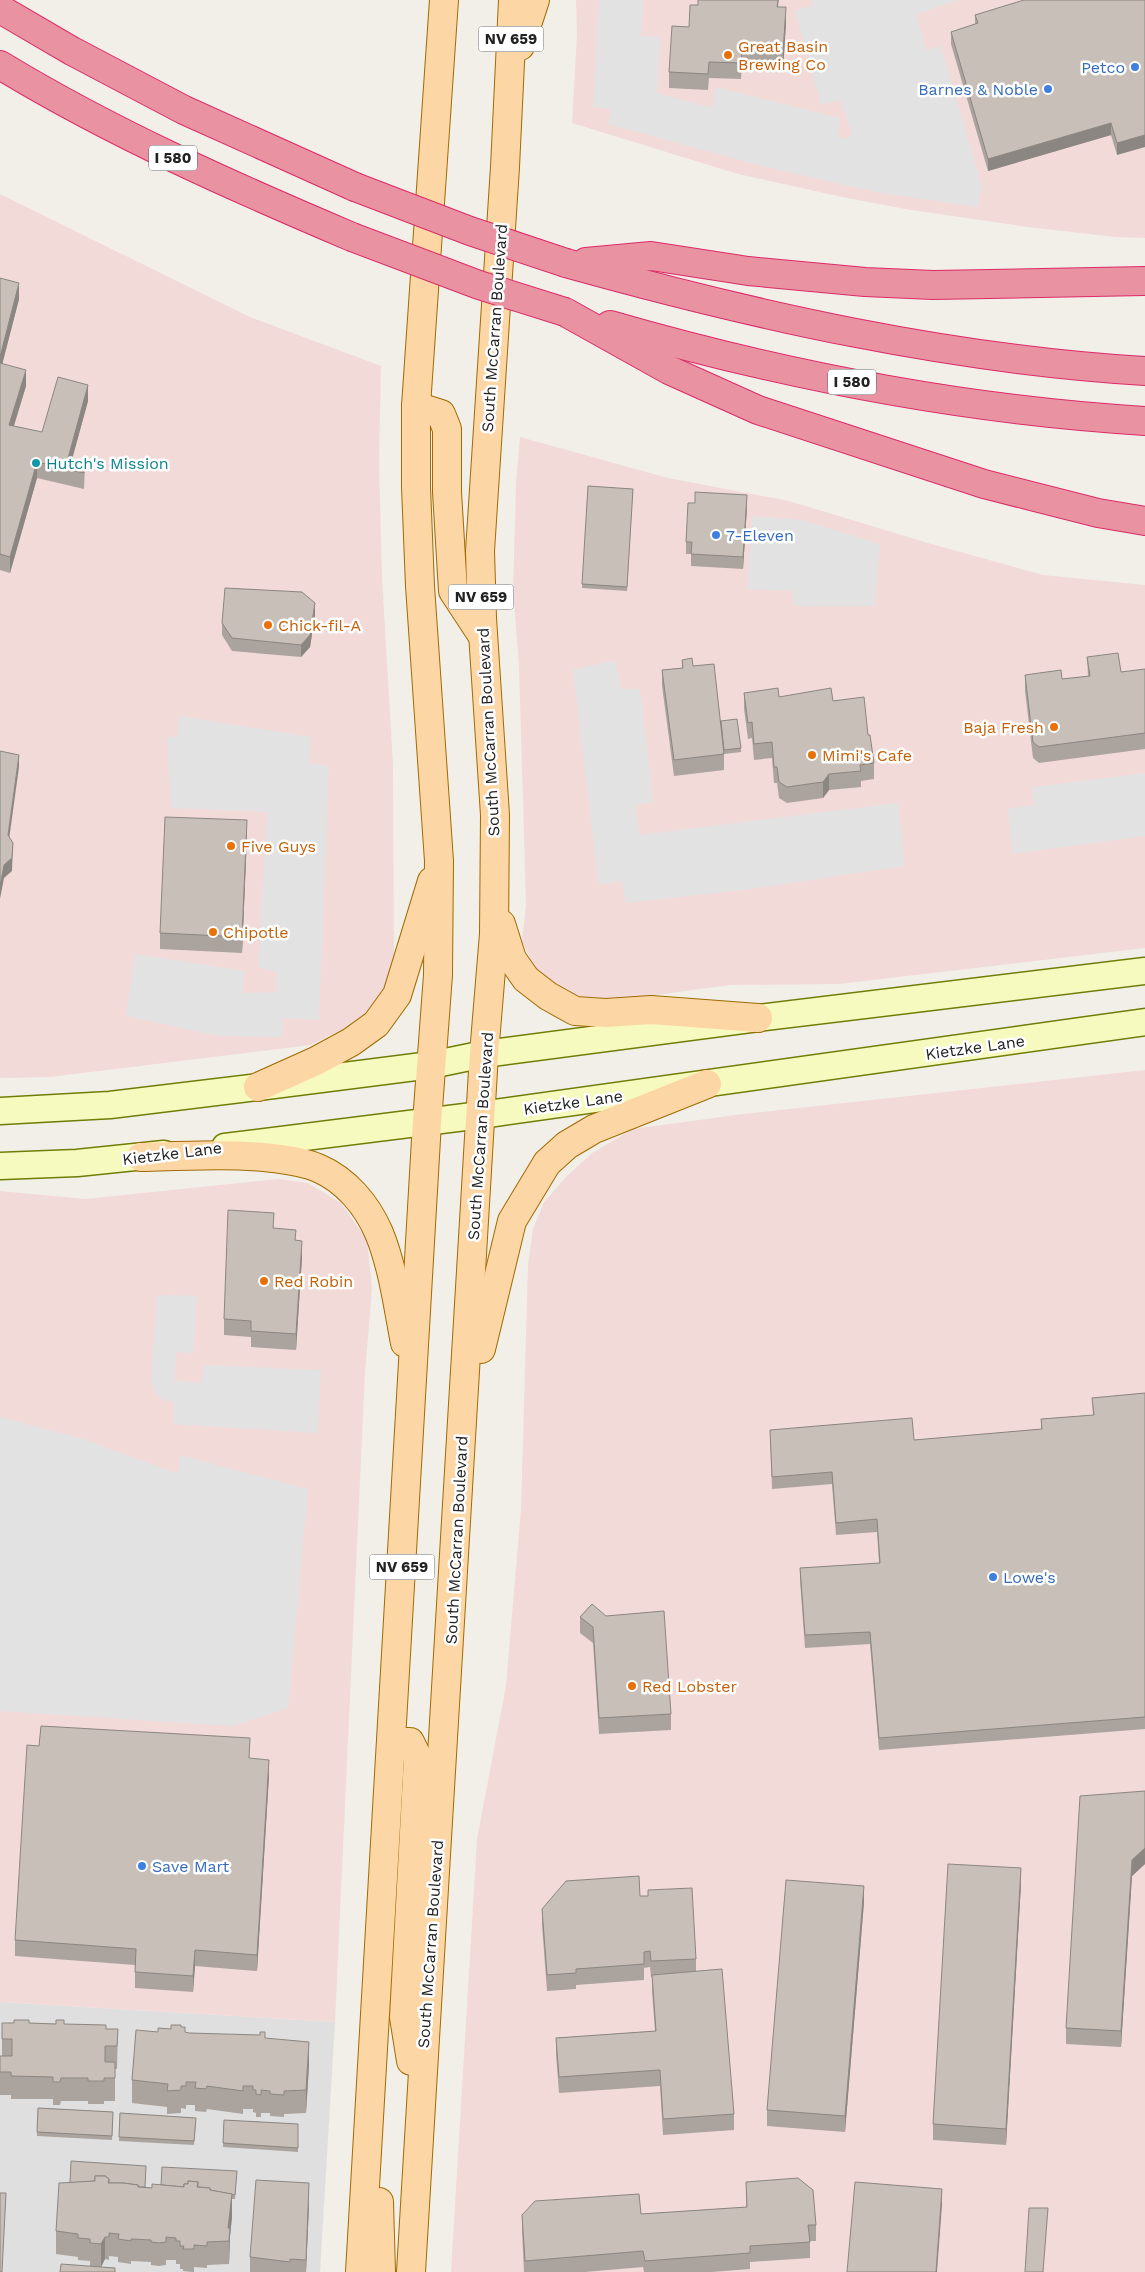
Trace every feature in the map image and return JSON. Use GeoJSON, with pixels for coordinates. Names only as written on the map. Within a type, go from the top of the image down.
{"type":"FeatureCollection","features":[{"type":"Feature","properties":{"kind":"highway"},"geometry":{"type":"LineString","coordinates":[[4,12],[184,110],[356,187],[470,231],[566,264],[746,311],[829,329],[1003,357],[1145,371]]}},
{"type":"Feature","properties":{"kind":"highway","name":"I 580"},"geometry":{"type":"LineString","coordinates":[[0,65],[78,109],[159,151],[225,182],[352,237],[479,285],[565,312],[682,346],[814,375],[966,401],[1048,412],[1145,421]]}},
{"type":"Feature","properties":{"kind":"highway"},"geometry":{"type":"LineString","coordinates":[[566,264],[651,256],[757,272],[865,282],[933,285],[1145,281]]}},
{"type":"Feature","properties":{"kind":"highway"},"geometry":{"type":"LineString","coordinates":[[565,312],[669,370],[758,410],[984,484],[1098,513],[1145,521]]}},
{"type":"Feature","properties":{"kind":"main road"},"geometry":{"type":"LineString","coordinates":[[429,0],[437,104]]}},
{"type":"Feature","properties":{"kind":"main road","name":"NV 659"},"geometry":{"type":"LineString","coordinates":[[360,2272],[430,1065],[438,975],[439,861],[420,576],[416,487],[416,406],[444,0]]}},
{"type":"Feature","properties":{"kind":"main road","name":"South McCarran Boulevard"},"geometry":{"type":"LineString","coordinates":[[411,2272],[484,1054],[493,952],[495,903],[493,766],[483,636],[480,551],[510,78],[513,0]]}},
{"type":"Feature","properties":{"kind":"main road"},"geometry":{"type":"LineString","coordinates":[[510,78],[535,0]]}},
{"type":"Feature","properties":{"kind":"main road"},"geometry":{"type":"LineString","coordinates":[[416,406],[441,414],[447,429],[447,492],[453,591],[483,636]]}},
{"type":"Feature","properties":{"kind":"main road"},"geometry":{"type":"LineString","coordinates":[[258,1087],[316,1062],[352,1042],[376,1024],[397,995],[439,861]]}},
{"type":"Feature","properties":{"kind":"main road"},"geometry":{"type":"LineString","coordinates":[[495,903],[512,959],[526,979],[548,996],[575,1011],[606,1013],[651,1010],[758,1018]]}},
{"type":"Feature","properties":{"kind":"main road"},"geometry":{"type":"LineString","coordinates":[[0,1111],[103,1105],[258,1087],[430,1065],[484,1054],[758,1018],[1145,971]]}},
{"type":"Feature","properties":{"kind":"main road","name":"Kietzke Lane"},"geometry":{"type":"LineString","coordinates":[[0,1166],[76,1164],[427,1122],[1145,1022]]}},
{"type":"Feature","properties":{"kind":"main road"},"geometry":{"type":"LineString","coordinates":[[461,1457],[483,1336],[512,1221],[547,1163],[567,1145],[594,1129],[707,1084]]}},
{"type":"Feature","properties":{"kind":"main road"},"geometry":{"type":"LineString","coordinates":[[141,1157],[240,1154],[293,1160],[318,1167],[352,1191],[368,1211],[379,1233],[389,1264],[413,1379]]}},
{"type":"Feature","properties":{"kind":"main road"},"geometry":{"type":"LineString","coordinates":[[392,1742],[410,1742],[418,1758],[404,2017],[419,2114]]}},
{"type":"Feature","properties":{"kind":"main road"},"geometry":{"type":"LineString","coordinates":[[366,2169],[378,2196],[381,2272]]}},
{"type":"Feature","properties":{"kind":"shaded area"},"geometry":{"type":"Polygon","coordinates":[[[576,0],[1145,0],[1145,238],[1115,237],[1028,227],[911,210],[842,197],[738,174],[572,123],[577,35],[576,0]]]}},
{"type":"Feature","properties":{"kind":"shaded area"},"geometry":{"type":"Polygon","coordinates":[[[599,0],[643,0],[641,36],[660,37],[657,93],[712,108],[716,87],[840,118],[838,137],[845,139],[852,134],[840,100],[821,104],[795,11],[813,5],[812,0],[959,0],[916,14],[926,50],[941,46],[982,187],[977,207],[876,192],[762,166],[608,124],[611,109],[593,107],[599,0]]]}},
{"type":"Feature","properties":{"kind":"shaded area"},"geometry":{"type":"Polygon","coordinates":[[[0,194],[250,317],[381,366],[379,462],[382,577],[393,764],[394,957],[383,996],[361,1020],[311,1045],[50,1077],[0,1078],[0,194]]]}},
{"type":"Feature","properties":{"kind":"shaded area"},"geometry":{"type":"Polygon","coordinates":[[[520,437],[668,478],[789,501],[1043,575],[1145,585],[1145,948],[839,984],[730,985],[604,1002],[568,994],[535,969],[522,941],[526,905],[519,665],[513,591],[516,484],[520,437]]]}},
{"type":"Feature","properties":{"kind":"shaded area"},"geometry":{"type":"Polygon","coordinates":[[[753,516],[802,520],[880,544],[875,606],[793,606],[793,591],[747,589],[753,516]]]}},
{"type":"Feature","properties":{"kind":"shaded area"},"geometry":{"type":"Polygon","coordinates":[[[615,660],[621,689],[640,689],[653,802],[635,805],[640,835],[898,803],[905,866],[751,889],[626,903],[622,881],[599,885],[573,670],[615,660]]]}},
{"type":"Feature","properties":{"kind":"shaded area"},"geometry":{"type":"Polygon","coordinates":[[[180,716],[311,737],[309,763],[329,766],[319,1020],[282,1018],[282,1037],[219,1036],[126,1016],[135,954],[245,971],[242,993],[277,992],[276,972],[258,967],[267,812],[171,808],[167,737],[177,737],[180,716]]]}},
{"type":"Feature","properties":{"kind":"shaded area"},"geometry":{"type":"Polygon","coordinates":[[[1145,773],[1145,836],[1013,854],[1008,809],[1034,805],[1032,787],[1145,773]]]}},
{"type":"Feature","properties":{"kind":"shaded area"},"geometry":{"type":"Polygon","coordinates":[[[1145,1070],[1145,2272],[451,2272],[477,1839],[506,1686],[521,1509],[528,1265],[533,1229],[544,1202],[566,1177],[592,1153],[633,1129],[735,1115],[1145,1070]]]}},
{"type":"Feature","properties":{"kind":"shaded area"},"geometry":{"type":"Polygon","coordinates":[[[278,1179],[308,1183],[341,1203],[367,1240],[372,1288],[365,1373],[335,2022],[0,2002],[0,1191],[85,1199],[278,1179]]]}},
{"type":"Feature","properties":{"kind":"shaded area"},"geometry":{"type":"Polygon","coordinates":[[[157,1295],[197,1296],[193,1353],[176,1352],[175,1381],[201,1383],[204,1365],[321,1370],[318,1433],[173,1424],[174,1402],[163,1400],[155,1393],[151,1379],[157,1295]]]}},
{"type":"Feature","properties":{"kind":"shaded area"},"geometry":{"type":"Polygon","coordinates":[[[0,1417],[83,1439],[173,1472],[179,1471],[180,1455],[308,1489],[288,1708],[233,1726],[0,1711],[0,1417]]]}},
{"type":"Feature","properties":{"kind":"shaded area"},"geometry":{"type":"Polygon","coordinates":[[[0,2002],[335,2022],[320,2272],[0,2272],[0,2002]]]}},
{"type":"Feature","properties":{"kind":"building","name":"Great Basin Brewing Co"},"geometry":{"type":"Polygon","coordinates":[[[698,0],[778,0],[777,7],[786,7],[783,53],[742,50],[741,63],[709,62],[708,74],[669,72],[672,26],[689,27],[690,5],[698,5],[698,0]]]}},
{"type":"Feature","properties":{"kind":"building","name":"Barnes & Noble"},"geometry":{"type":"Polygon","coordinates":[[[1024,0],[1145,0],[1145,135],[1117,143],[1111,123],[988,159],[951,32],[978,23],[975,15],[1024,0]]]}},
{"type":"Feature","properties":{"kind":"building"},"geometry":{"type":"Polygon","coordinates":[[[0,278],[19,283],[0,357],[0,278]]]}},
{"type":"Feature","properties":{"kind":"building","name":"Hutch's Mission"},"geometry":{"type":"Polygon","coordinates":[[[0,363],[26,370],[9,425],[42,432],[58,377],[88,385],[67,462],[85,466],[84,473],[37,462],[10,557],[0,554],[0,363]]]}},
{"type":"Feature","properties":{"kind":"building"},"geometry":{"type":"Polygon","coordinates":[[[588,486],[633,489],[627,587],[582,584],[588,486]]]}},
{"type":"Feature","properties":{"kind":"building","name":"7-Eleven"},"geometry":{"type":"Polygon","coordinates":[[[695,492],[747,495],[743,557],[691,554],[692,542],[686,542],[688,503],[695,503],[695,492]]]}},
{"type":"Feature","properties":{"kind":"building","name":"Chick-fil-A"},"geometry":{"type":"Polygon","coordinates":[[[225,588],[302,592],[315,603],[310,635],[301,645],[232,638],[222,623],[225,588]]]}},
{"type":"Feature","properties":{"kind":"building"},"geometry":{"type":"Polygon","coordinates":[[[1118,653],[1121,672],[1145,669],[1145,733],[1039,747],[1033,742],[1025,675],[1061,670],[1062,679],[1090,676],[1087,657],[1118,653]]]}},
{"type":"Feature","properties":{"kind":"building"},"geometry":{"type":"Polygon","coordinates":[[[692,658],[693,666],[714,664],[724,754],[674,760],[662,670],[683,668],[682,660],[692,658]]]}},
{"type":"Feature","properties":{"kind":"building","name":"Mimi's Cafe"},"geometry":{"type":"Polygon","coordinates":[[[778,688],[779,697],[831,688],[833,701],[864,697],[868,735],[870,735],[874,763],[860,765],[861,771],[829,774],[823,782],[787,787],[779,782],[777,767],[774,767],[772,742],[754,744],[752,722],[748,723],[744,693],[778,688]]]}},
{"type":"Feature","properties":{"kind":"building"},"geometry":{"type":"Polygon","coordinates":[[[737,719],[741,748],[724,750],[721,721],[737,719]]]}},
{"type":"Feature","properties":{"kind":"building"},"geometry":{"type":"Polygon","coordinates":[[[0,751],[19,755],[8,835],[13,843],[12,858],[4,865],[0,886],[0,751]]]}},
{"type":"Feature","properties":{"kind":"building"},"geometry":{"type":"Polygon","coordinates":[[[165,817],[247,820],[242,937],[160,933],[165,817]]]}},
{"type":"Feature","properties":{"kind":"building","name":"Red Robin"},"geometry":{"type":"Polygon","coordinates":[[[228,1210],[274,1213],[273,1228],[296,1230],[295,1240],[302,1241],[296,1334],[251,1331],[251,1321],[224,1319],[228,1210]]]}},
{"type":"Feature","properties":{"kind":"building","name":"Lowe's"},"geometry":{"type":"Polygon","coordinates":[[[1145,1393],[1145,1717],[879,1738],[870,1632],[805,1635],[800,1568],[880,1563],[877,1519],[836,1523],[832,1472],[772,1477],[770,1430],[912,1418],[914,1440],[1042,1429],[1041,1419],[1094,1415],[1092,1398],[1145,1393]]]}},
{"type":"Feature","properties":{"kind":"building","name":"Red Lobster"},"geometry":{"type":"Polygon","coordinates":[[[592,1604],[606,1616],[664,1611],[671,1714],[599,1718],[593,1627],[580,1617],[592,1604]]]}},
{"type":"Feature","properties":{"kind":"building","name":"Save Mart"},"geometry":{"type":"Polygon","coordinates":[[[41,1726],[250,1738],[249,1758],[269,1760],[257,1955],[195,1950],[193,1976],[135,1972],[136,1949],[15,1940],[27,1745],[39,1746],[41,1726]]]}},
{"type":"Feature","properties":{"kind":"building"},"geometry":{"type":"Polygon","coordinates":[[[1145,1791],[1145,1848],[1132,1860],[1121,2031],[1066,2028],[1080,1796],[1145,1791]]]}},
{"type":"Feature","properties":{"kind":"building"},"geometry":{"type":"Polygon","coordinates":[[[948,1864],[1021,1868],[1006,2129],[933,2124],[948,1864]]]}},
{"type":"Feature","properties":{"kind":"building"},"geometry":{"type":"Polygon","coordinates":[[[639,1876],[640,1896],[648,1896],[648,1890],[692,1888],[696,1959],[651,1961],[650,1951],[644,1952],[644,1964],[576,1969],[576,1973],[547,1975],[542,1909],[566,1881],[639,1876]]]}},
{"type":"Feature","properties":{"kind":"building"},"geometry":{"type":"Polygon","coordinates":[[[786,1880],[864,1886],[845,2116],[767,2110],[786,1880]]]}},
{"type":"Feature","properties":{"kind":"building"},"geometry":{"type":"Polygon","coordinates":[[[722,1969],[734,2114],[663,2119],[660,2070],[559,2077],[556,2038],[656,2031],[652,1975],[722,1969]]]}},
{"type":"Feature","properties":{"kind":"building"},"geometry":{"type":"Polygon","coordinates":[[[14,2020],[29,2020],[29,2023],[56,2024],[56,2020],[64,2020],[64,2024],[106,2025],[106,2029],[118,2029],[117,2046],[105,2046],[105,2062],[115,2062],[115,2078],[104,2078],[104,2081],[88,2081],[88,2078],[61,2078],[60,2082],[53,2082],[53,2077],[11,2076],[11,2072],[0,2072],[0,2056],[12,2056],[12,2039],[2,2039],[2,2023],[14,2023],[14,2020]]]}},
{"type":"Feature","properties":{"kind":"building"},"geometry":{"type":"Polygon","coordinates":[[[171,2025],[181,2025],[181,2027],[185,2027],[185,2032],[189,2033],[260,2035],[260,2032],[265,2032],[265,2038],[309,2042],[306,2090],[284,2091],[284,2095],[270,2094],[270,2091],[261,2090],[261,2095],[256,2094],[253,2086],[243,2086],[243,2091],[207,2086],[206,2089],[195,2088],[196,2082],[186,2082],[186,2086],[181,2086],[181,2090],[167,2091],[168,2084],[132,2080],[136,2030],[158,2032],[158,2028],[171,2029],[171,2025]]]}},
{"type":"Feature","properties":{"kind":"building"},"geometry":{"type":"Polygon","coordinates":[[[38,2108],[113,2112],[112,2136],[37,2132],[38,2108]]]}},
{"type":"Feature","properties":{"kind":"building"},"geometry":{"type":"Polygon","coordinates":[[[120,2113],[196,2118],[194,2141],[119,2137],[120,2113]]]}},
{"type":"Feature","properties":{"kind":"building"},"geometry":{"type":"Polygon","coordinates":[[[224,2120],[298,2124],[298,2148],[223,2143],[224,2120]]]}},
{"type":"Feature","properties":{"kind":"building"},"geometry":{"type":"Polygon","coordinates":[[[71,2161],[146,2166],[145,2187],[123,2183],[109,2183],[109,2179],[105,2176],[95,2176],[95,2181],[70,2183],[71,2161]]]}},
{"type":"Feature","properties":{"kind":"building"},"geometry":{"type":"Polygon","coordinates":[[[162,2167],[237,2171],[235,2195],[210,2190],[210,2188],[198,2187],[198,2182],[188,2181],[188,2184],[184,2184],[184,2187],[161,2185],[162,2167]]]}},
{"type":"Feature","properties":{"kind":"building"},"geometry":{"type":"Polygon","coordinates":[[[95,2176],[105,2176],[109,2179],[108,2183],[123,2183],[152,2188],[152,2184],[184,2187],[184,2184],[188,2184],[188,2181],[198,2182],[197,2187],[210,2188],[210,2190],[232,2194],[228,2228],[230,2228],[229,2241],[207,2242],[207,2246],[194,2245],[194,2249],[183,2249],[184,2246],[180,2246],[180,2241],[176,2241],[176,2238],[166,2237],[166,2242],[159,2243],[151,2242],[151,2240],[131,2239],[131,2241],[118,2239],[119,2234],[109,2233],[109,2237],[105,2237],[101,2244],[90,2243],[90,2239],[78,2238],[78,2234],[56,2231],[59,2183],[95,2181],[95,2176]]]}},
{"type":"Feature","properties":{"kind":"building"},"geometry":{"type":"Polygon","coordinates":[[[798,2178],[813,2190],[816,2225],[808,2225],[810,2242],[750,2246],[750,2253],[645,2261],[643,2251],[525,2261],[522,2215],[535,2201],[639,2194],[641,2214],[747,2207],[746,2182],[798,2178]]]}},
{"type":"Feature","properties":{"kind":"building"},"geometry":{"type":"Polygon","coordinates":[[[256,2180],[309,2183],[306,2260],[290,2259],[290,2262],[250,2257],[256,2180]]]}},
{"type":"Feature","properties":{"kind":"building"},"geometry":{"type":"Polygon","coordinates":[[[855,2182],[942,2189],[936,2272],[847,2272],[855,2182]]]}},
{"type":"Feature","properties":{"kind":"building"},"geometry":{"type":"Polygon","coordinates":[[[0,2193],[6,2193],[2,2272],[0,2272],[0,2193]]]}},
{"type":"Feature","properties":{"kind":"building"},"geometry":{"type":"Polygon","coordinates":[[[1029,2208],[1048,2208],[1043,2272],[1025,2272],[1029,2208]]]}},
{"type":"Feature","properties":{"kind":"building"},"geometry":{"type":"Polygon","coordinates":[[[61,2264],[115,2268],[115,2272],[60,2272],[61,2264]]]}},
{"type":"Feature","properties":{"kind":"place","name":"Great Basin Brewing Co"},"geometry":{"type":"Point","coordinates":[728,55]}},
{"type":"Feature","properties":{"kind":"place","name":"Petco"},"geometry":{"type":"Point","coordinates":[1135,67]}},
{"type":"Feature","properties":{"kind":"place","name":"Barnes & Noble"},"geometry":{"type":"Point","coordinates":[1048,89]}},
{"type":"Feature","properties":{"kind":"place","name":"Hutch's Mission"},"geometry":{"type":"Point","coordinates":[36,463]}},
{"type":"Feature","properties":{"kind":"place","name":"7-Eleven"},"geometry":{"type":"Point","coordinates":[716,535]}},
{"type":"Feature","properties":{"kind":"place","name":"Chick-fil-A"},"geometry":{"type":"Point","coordinates":[268,625]}},
{"type":"Feature","properties":{"kind":"place","name":"Baja Fresh"},"geometry":{"type":"Point","coordinates":[1054,727]}},
{"type":"Feature","properties":{"kind":"place","name":"Mimi's Cafe"},"geometry":{"type":"Point","coordinates":[812,755]}},
{"type":"Feature","properties":{"kind":"place","name":"Five Guys"},"geometry":{"type":"Point","coordinates":[231,846]}},
{"type":"Feature","properties":{"kind":"place","name":"Chipotle"},"geometry":{"type":"Point","coordinates":[213,932]}},
{"type":"Feature","properties":{"kind":"place","name":"Red Robin"},"geometry":{"type":"Point","coordinates":[264,1281]}},
{"type":"Feature","properties":{"kind":"place","name":"Lowe's"},"geometry":{"type":"Point","coordinates":[993,1577]}},
{"type":"Feature","properties":{"kind":"place","name":"Red Lobster"},"geometry":{"type":"Point","coordinates":[632,1686]}},
{"type":"Feature","properties":{"kind":"place","name":"Save Mart"},"geometry":{"type":"Point","coordinates":[142,1866]}}]}
